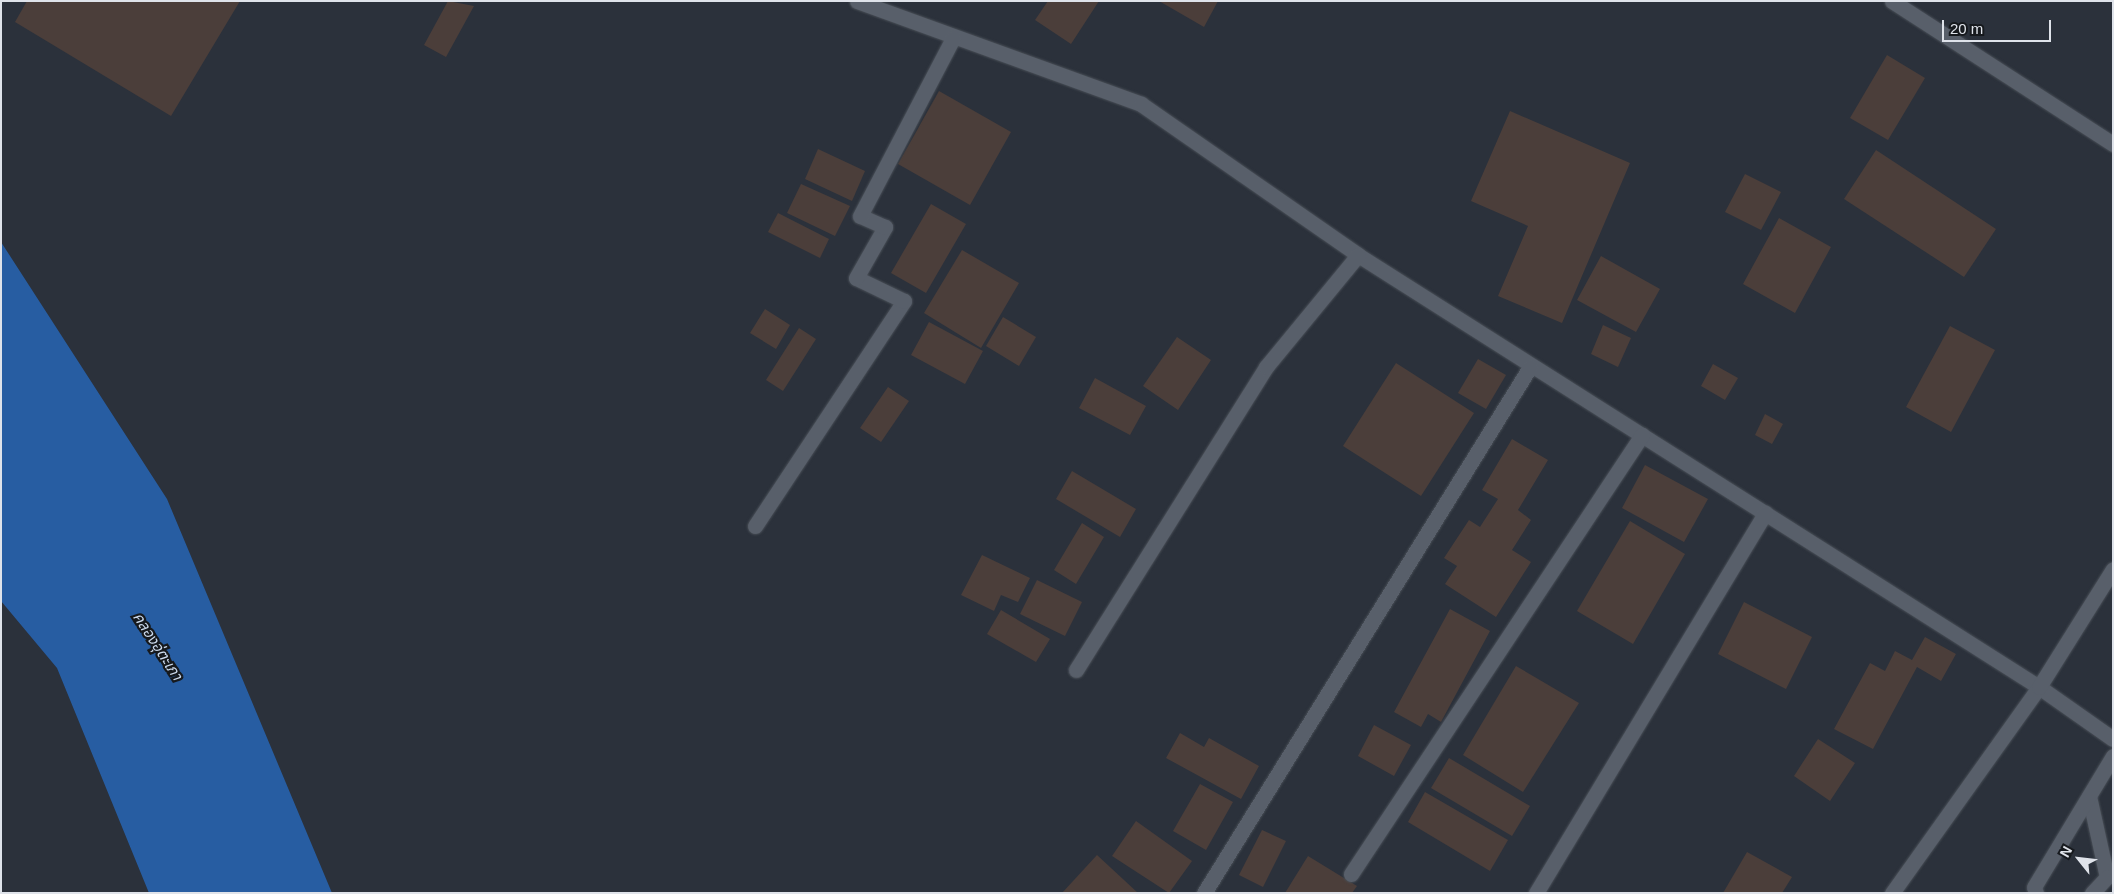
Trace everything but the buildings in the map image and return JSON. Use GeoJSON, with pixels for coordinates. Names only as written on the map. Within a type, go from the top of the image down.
{"type":"FeatureCollection","features":[{"type":"Feature","properties":{"kind":"street"},"geometry":{"type":"LineString","coordinates":[[857,1],[953,38],[1141,104],[1358,255],[1530,367],[2039,687],[2113,739]]}},
{"type":"Feature","properties":{"kind":"street"},"geometry":{"type":"LineString","coordinates":[[1892,1],[2113,144]]}},
{"type":"Feature","properties":{"kind":"street"},"geometry":{"type":"LineString","coordinates":[[755,526],[904,301],[856,278],[885,227],[860,216],[953,38]]}},
{"type":"Feature","properties":{"kind":"street"},"geometry":{"type":"LineString","coordinates":[[1076,670],[1266,367],[1358,255]]}},
{"type":"Feature","properties":{"kind":"street"},"geometry":{"type":"LineString","coordinates":[[1204,893],[1530,367]]}},
{"type":"Feature","properties":{"kind":"street"},"geometry":{"type":"LineString","coordinates":[[1351,874],[1642,436]]}},
{"type":"Feature","properties":{"kind":"street"},"geometry":{"type":"LineString","coordinates":[[1536,893],[1765,513]]}},
{"type":"Feature","properties":{"kind":"street"},"geometry":{"type":"LineString","coordinates":[[1892,893],[2039,687],[2113,569]]}},
{"type":"Feature","properties":{"kind":"street"},"geometry":{"type":"LineString","coordinates":[[2036,893],[2034,886],[2113,756]]}},
{"type":"Feature","properties":{"kind":"street"},"geometry":{"type":"LineString","coordinates":[[2089,796],[2107,877],[2092,893]]}},
{"type":"Feature","properties":{"kind":"water","name":"คลองอุ่ตะเภา"},"geometry":{"type":"Polygon","coordinates":[[[1,242],[167,499],[332,893],[149,893],[57,668],[1,601],[1,242]]]}}]}
